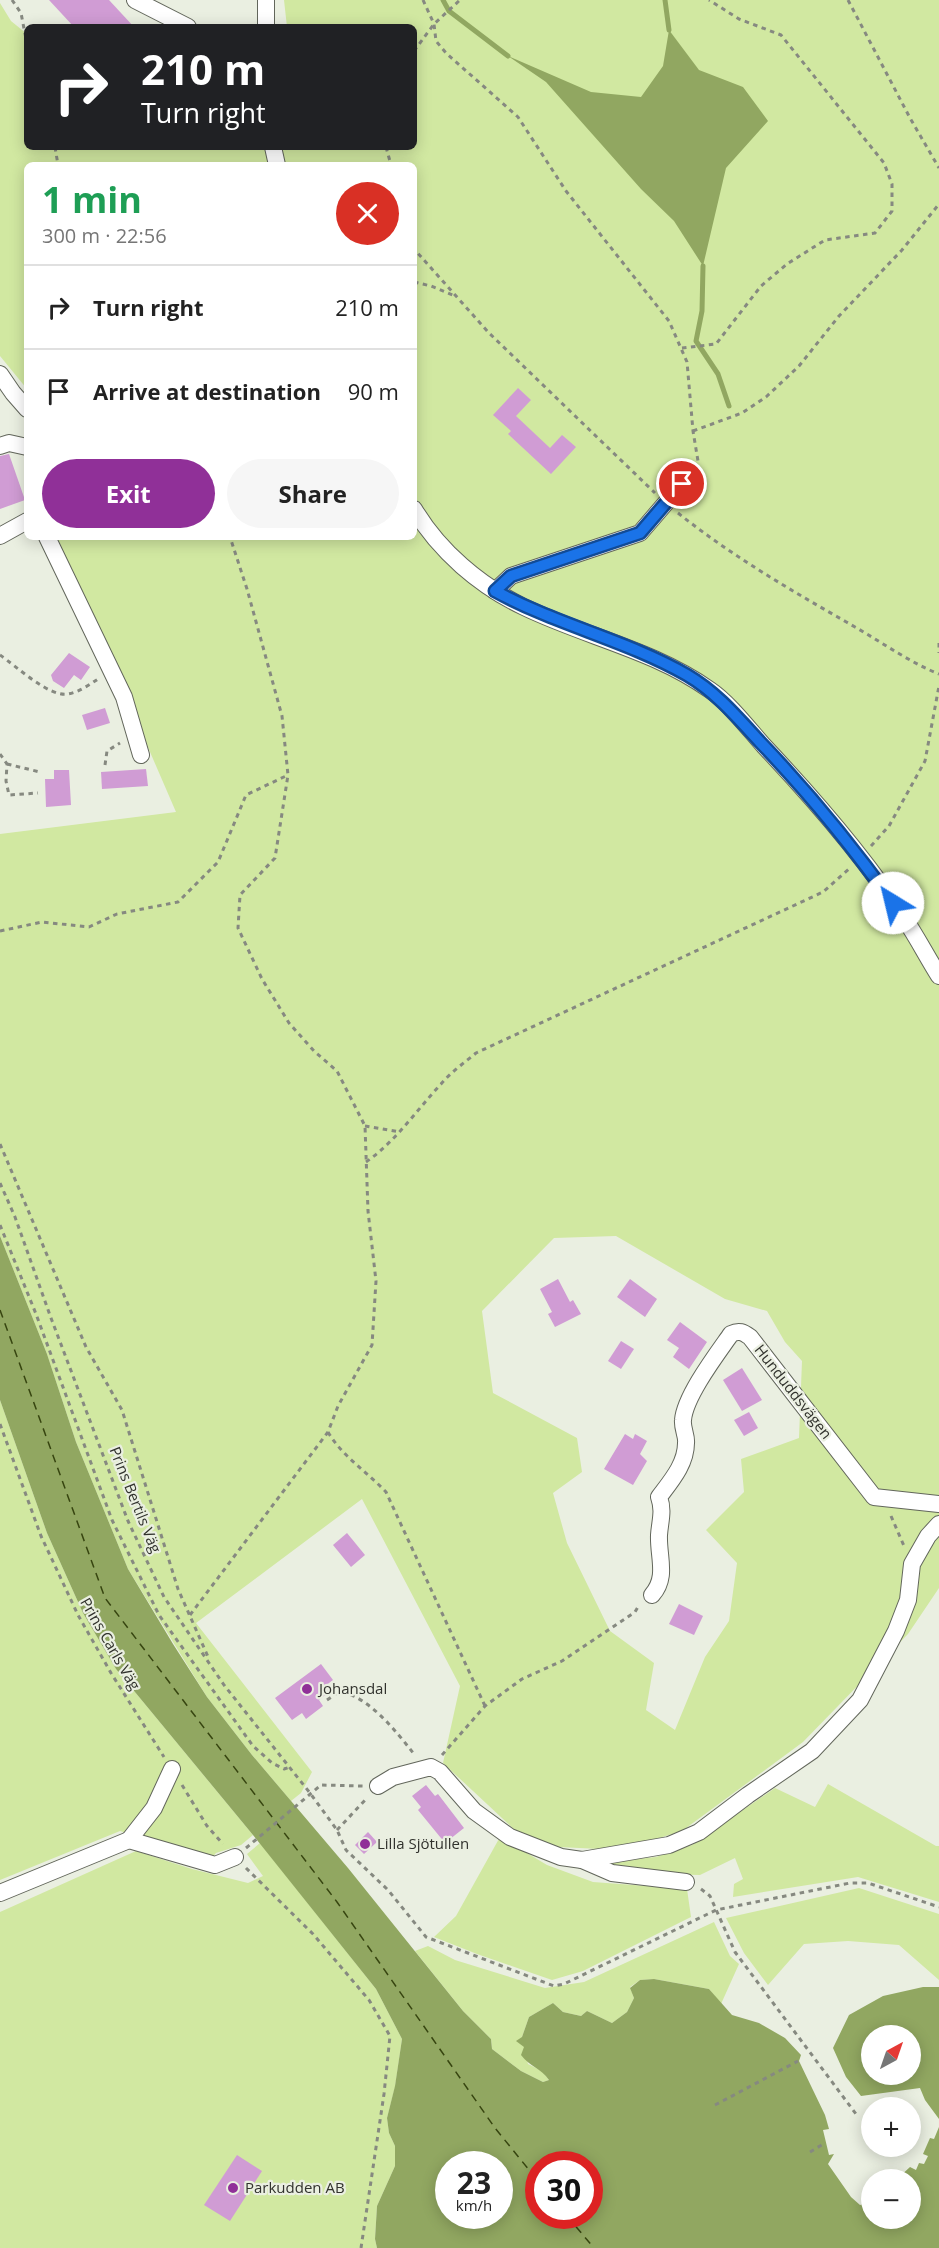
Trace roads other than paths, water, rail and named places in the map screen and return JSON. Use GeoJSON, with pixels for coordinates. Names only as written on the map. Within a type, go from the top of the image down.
{"type":"FeatureCollection","features":[{"type":"Feature","properties":{"kind":"street"},"geometry":{"type":"LineString","coordinates":[[135,0],[182,24]]}},
{"type":"Feature","properties":{"kind":"street"},"geometry":{"type":"LineString","coordinates":[[266,0],[266,24]]}},
{"type":"Feature","properties":{"kind":"street"},"geometry":{"type":"LineString","coordinates":[[0,374],[24,406]]}},
{"type":"Feature","properties":{"kind":"street"},"geometry":{"type":"LineString","coordinates":[[0,446],[9,443],[24,446]]}},
{"type":"Feature","properties":{"kind":"street"},"geometry":{"type":"LineString","coordinates":[[495,591],[511,576],[640,533],[682,484]]}},
{"type":"Feature","properties":{"kind":"street"},"geometry":{"type":"LineString","coordinates":[[417,513],[435,538],[456,560],[495,591],[525,608],[663,662],[713,692],[800,784],[861,858],[904,917],[939,976]]}},
{"type":"Feature","properties":{"kind":"street"},"geometry":{"type":"LineString","coordinates":[[0,536],[24,523]]}},
{"type":"Feature","properties":{"kind":"street"},"geometry":{"type":"LineString","coordinates":[[48,540],[124,697],[141,755]]}},
{"type":"Feature","properties":{"kind":"street","name":"Hunduddsvägen"},"geometry":{"type":"LineString","coordinates":[[652,1595],[659,1586],[662,1561],[659,1537],[663,1508],[659,1497],[680,1468],[686,1444],[683,1420],[689,1401],[713,1360],[731,1334],[735,1332],[742,1332],[750,1337],[874,1497],[939,1504]]}},
{"type":"Feature","properties":{"kind":"street"},"geometry":{"type":"LineString","coordinates":[[582,1860],[669,1845],[699,1832],[812,1751],[860,1700],[897,1631],[908,1600],[912,1564],[928,1536],[939,1524]]}},
{"type":"Feature","properties":{"kind":"street"},"geometry":{"type":"LineString","coordinates":[[378,1786],[393,1777],[426,1768],[440,1772],[474,1811],[510,1837],[561,1857],[582,1860],[612,1873],[686,1882]]}},
{"type":"Feature","properties":{"kind":"street"},"geometry":{"type":"LineString","coordinates":[[0,1893],[129,1840],[154,1808],[172,1769]]}},
{"type":"Feature","properties":{"kind":"street"},"geometry":{"type":"LineString","coordinates":[[129,1840],[215,1864],[241,1852]]}},
{"type":"Feature","properties":{"kind":"waterway"},"geometry":{"type":"LineString","coordinates":[[443,0],[449,11],[508,56]]}},
{"type":"Feature","properties":{"kind":"waterway"},"geometry":{"type":"LineString","coordinates":[[665,0],[669,30]]}},
{"type":"Feature","properties":{"kind":"waterway"},"geometry":{"type":"LineString","coordinates":[[703,266],[702,311],[696,341],[718,374],[729,406]]}},
{"type":"Feature","properties":{"kind":"place","name":"Johansdal"},"geometry":{"type":"Point","coordinates":[307,1689]}},
{"type":"Feature","properties":{"kind":"place","name":"Lilla Sjötullen"},"geometry":{"type":"Point","coordinates":[365,1844]}},
{"type":"Feature","properties":{"kind":"place","name":"Parkudden AB"},"geometry":{"type":"Point","coordinates":[233,2188]}}]}
